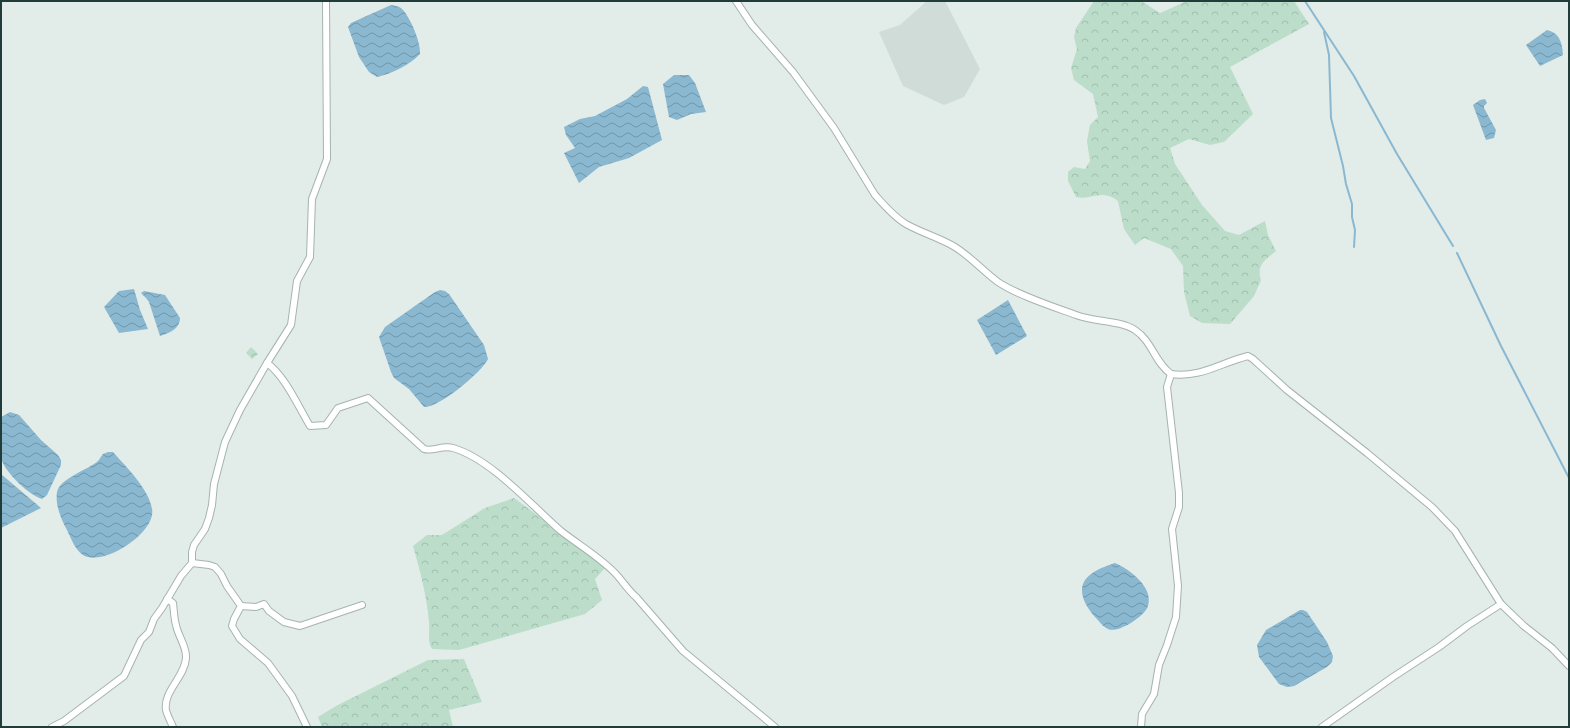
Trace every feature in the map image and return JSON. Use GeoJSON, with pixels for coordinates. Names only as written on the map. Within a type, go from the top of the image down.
{"type":"FeatureCollection","features":[{"type":"Feature","properties":{"kind":"street"},"geometry":{"type":"LineString","coordinates":[[52,727],[76,713],[124,676],[141,640],[149,632],[154,619],[181,576],[192,563],[194,545],[205,529],[209,518],[214,484],[224,442],[240,410],[291,325],[297,280],[310,258],[312,199],[327,159],[326,1]]}},
{"type":"Feature","properties":{"kind":"street"},"geometry":{"type":"LineString","coordinates":[[736,1],[752,25],[793,72],[834,128],[875,195],[905,223],[955,247],[977,263],[998,282],[1013,291],[1078,316],[1096,321],[1110,322],[1135,330],[1151,347],[1161,365],[1171,374],[1193,375],[1210,370],[1232,360],[1248,356],[1253,359],[1287,390],[1367,453],[1432,507],[1455,531],[1501,604],[1524,626],[1552,648],[1569,666]]}},
{"type":"Feature","properties":{"kind":"street"},"geometry":{"type":"LineString","coordinates":[[267,363],[273,367],[281,377],[310,426],[326,424],[338,408],[368,398],[427,451],[442,447],[453,448],[471,456],[495,472],[562,531],[605,563],[683,651],[775,727]]}},
{"type":"Feature","properties":{"kind":"street"},"geometry":{"type":"LineString","coordinates":[[1141,727],[1142,714],[1154,694],[1159,665],[1176,617],[1178,586],[1172,529],[1179,507],[1179,493],[1167,388],[1171,374]]}},
{"type":"Feature","properties":{"kind":"street"},"geometry":{"type":"LineString","coordinates":[[192,563],[209,564],[215,567],[241,606]]}},
{"type":"Feature","properties":{"kind":"street"},"geometry":{"type":"LineString","coordinates":[[167,599],[173,604],[176,626],[184,646],[186,658],[180,677],[167,698],[166,710],[173,727]]}},
{"type":"Feature","properties":{"kind":"street"},"geometry":{"type":"LineString","coordinates":[[241,606],[256,607],[264,604],[269,611],[284,622],[300,626],[362,605]]}},
{"type":"Feature","properties":{"kind":"street"},"geometry":{"type":"LineString","coordinates":[[1322,727],[1392,677],[1439,647],[1467,626],[1501,604]]}},
{"type":"Feature","properties":{"kind":"street"},"geometry":{"type":"LineString","coordinates":[[241,606],[232,626],[240,639],[268,663],[292,696],[307,727]]}},
{"type":"Feature","properties":{"kind":"shaded area"},"geometry":{"type":"Polygon","coordinates":[[[927,1],[945,1],[980,69],[964,97],[944,105],[903,86],[879,32],[900,25],[927,1]]]}},
{"type":"Feature","properties":{"kind":"green space"},"geometry":{"type":"Polygon","coordinates":[[[1094,1],[1141,1],[1160,13],[1187,1],[1294,1],[1309,24],[1230,67],[1253,114],[1224,142],[1210,145],[1189,139],[1170,148],[1175,164],[1202,205],[1225,231],[1239,235],[1265,221],[1268,235],[1276,251],[1262,263],[1260,270],[1261,280],[1254,296],[1230,324],[1202,323],[1190,316],[1184,292],[1183,266],[1171,249],[1144,238],[1135,245],[1124,229],[1118,201],[1106,195],[1082,198],[1076,197],[1068,181],[1068,172],[1074,167],[1085,169],[1090,161],[1087,141],[1090,125],[1098,117],[1093,94],[1074,80],[1071,68],[1077,49],[1074,37],[1076,28],[1094,1]]]}},
{"type":"Feature","properties":{"kind":"green space"},"geometry":{"type":"Polygon","coordinates":[[[251,347],[258,354],[252,359],[246,353],[251,347]]]}},
{"type":"Feature","properties":{"kind":"green space"},"geometry":{"type":"Polygon","coordinates":[[[514,498],[583,549],[605,568],[595,579],[602,600],[585,614],[459,650],[432,649],[429,640],[429,622],[425,593],[413,546],[427,535],[442,535],[485,508],[514,498]]]}},
{"type":"Feature","properties":{"kind":"green space"},"geometry":{"type":"Polygon","coordinates":[[[464,659],[482,702],[449,710],[453,727],[322,727],[318,717],[336,706],[428,660],[464,659]]]}},
{"type":"Feature","properties":{"kind":"water"},"geometry":{"type":"Polygon","coordinates":[[[391,5],[401,8],[409,19],[415,31],[420,54],[411,62],[400,68],[388,74],[377,77],[369,72],[359,57],[348,27],[351,23],[391,5]]]}},
{"type":"Feature","properties":{"kind":"water"},"geometry":{"type":"Polygon","coordinates":[[[1547,30],[1555,33],[1560,39],[1563,55],[1540,66],[1526,45],[1547,30]]]}},
{"type":"Feature","properties":{"kind":"water"},"geometry":{"type":"Polygon","coordinates":[[[674,75],[689,75],[695,83],[706,112],[691,114],[677,120],[669,117],[663,84],[674,75]]]}},
{"type":"Feature","properties":{"kind":"water"},"geometry":{"type":"Polygon","coordinates":[[[643,86],[648,87],[662,140],[629,158],[599,167],[579,183],[564,153],[575,148],[566,135],[564,127],[580,119],[595,116],[627,99],[643,86]]]}},
{"type":"Feature","properties":{"kind":"water"},"geometry":{"type":"Polygon","coordinates":[[[1485,99],[1487,103],[1484,108],[1496,130],[1494,138],[1486,140],[1473,105],[1480,100],[1485,99]]]}},
{"type":"Feature","properties":{"kind":"water"},"geometry":{"type":"Polygon","coordinates":[[[134,289],[140,310],[148,329],[119,333],[104,307],[119,291],[134,289]]]}},
{"type":"Feature","properties":{"kind":"water"},"geometry":{"type":"Polygon","coordinates":[[[440,290],[449,294],[484,345],[488,359],[478,372],[449,396],[431,406],[424,407],[409,389],[394,378],[379,337],[385,327],[440,290]]]}},
{"type":"Feature","properties":{"kind":"water"},"geometry":{"type":"Polygon","coordinates":[[[144,291],[165,295],[180,318],[180,322],[176,328],[160,336],[149,302],[141,293],[144,291]]]}},
{"type":"Feature","properties":{"kind":"water"},"geometry":{"type":"Polygon","coordinates":[[[1008,300],[1027,336],[996,355],[977,320],[1008,300]]]}},
{"type":"Feature","properties":{"kind":"water"},"geometry":{"type":"Polygon","coordinates":[[[10,412],[19,415],[41,440],[58,455],[61,460],[61,465],[47,495],[42,499],[31,493],[19,483],[2,461],[1,417],[10,412]]]}},
{"type":"Feature","properties":{"kind":"water"},"geometry":{"type":"Polygon","coordinates":[[[113,452],[142,486],[150,501],[152,509],[151,518],[146,528],[127,546],[103,557],[92,558],[80,553],[74,544],[59,512],[57,492],[59,487],[69,478],[98,461],[103,454],[113,452]]]}},
{"type":"Feature","properties":{"kind":"water"},"geometry":{"type":"Polygon","coordinates":[[[1,474],[41,508],[1,528],[1,474]]]}},
{"type":"Feature","properties":{"kind":"water"},"geometry":{"type":"Polygon","coordinates":[[[1115,563],[1133,574],[1139,580],[1144,586],[1149,599],[1148,606],[1142,615],[1124,627],[1112,630],[1104,627],[1090,611],[1084,601],[1082,590],[1083,584],[1089,575],[1099,569],[1115,563]]]}},
{"type":"Feature","properties":{"kind":"water"},"geometry":{"type":"Polygon","coordinates":[[[1300,610],[1307,612],[1327,642],[1333,656],[1332,662],[1327,667],[1294,686],[1287,687],[1279,684],[1259,657],[1257,645],[1266,630],[1300,610]]]}},
{"type":"Feature","properties":{"kind":"waterway"},"geometry":{"type":"LineString","coordinates":[[1305,1],[1354,76],[1397,154],[1453,246]]}},
{"type":"Feature","properties":{"kind":"waterway"},"geometry":{"type":"LineString","coordinates":[[1324,32],[1329,55],[1331,118],[1352,204],[1352,217],[1355,230],[1354,247]]}},
{"type":"Feature","properties":{"kind":"waterway"},"geometry":{"type":"LineString","coordinates":[[1457,253],[1501,346],[1569,478]]}}]}
